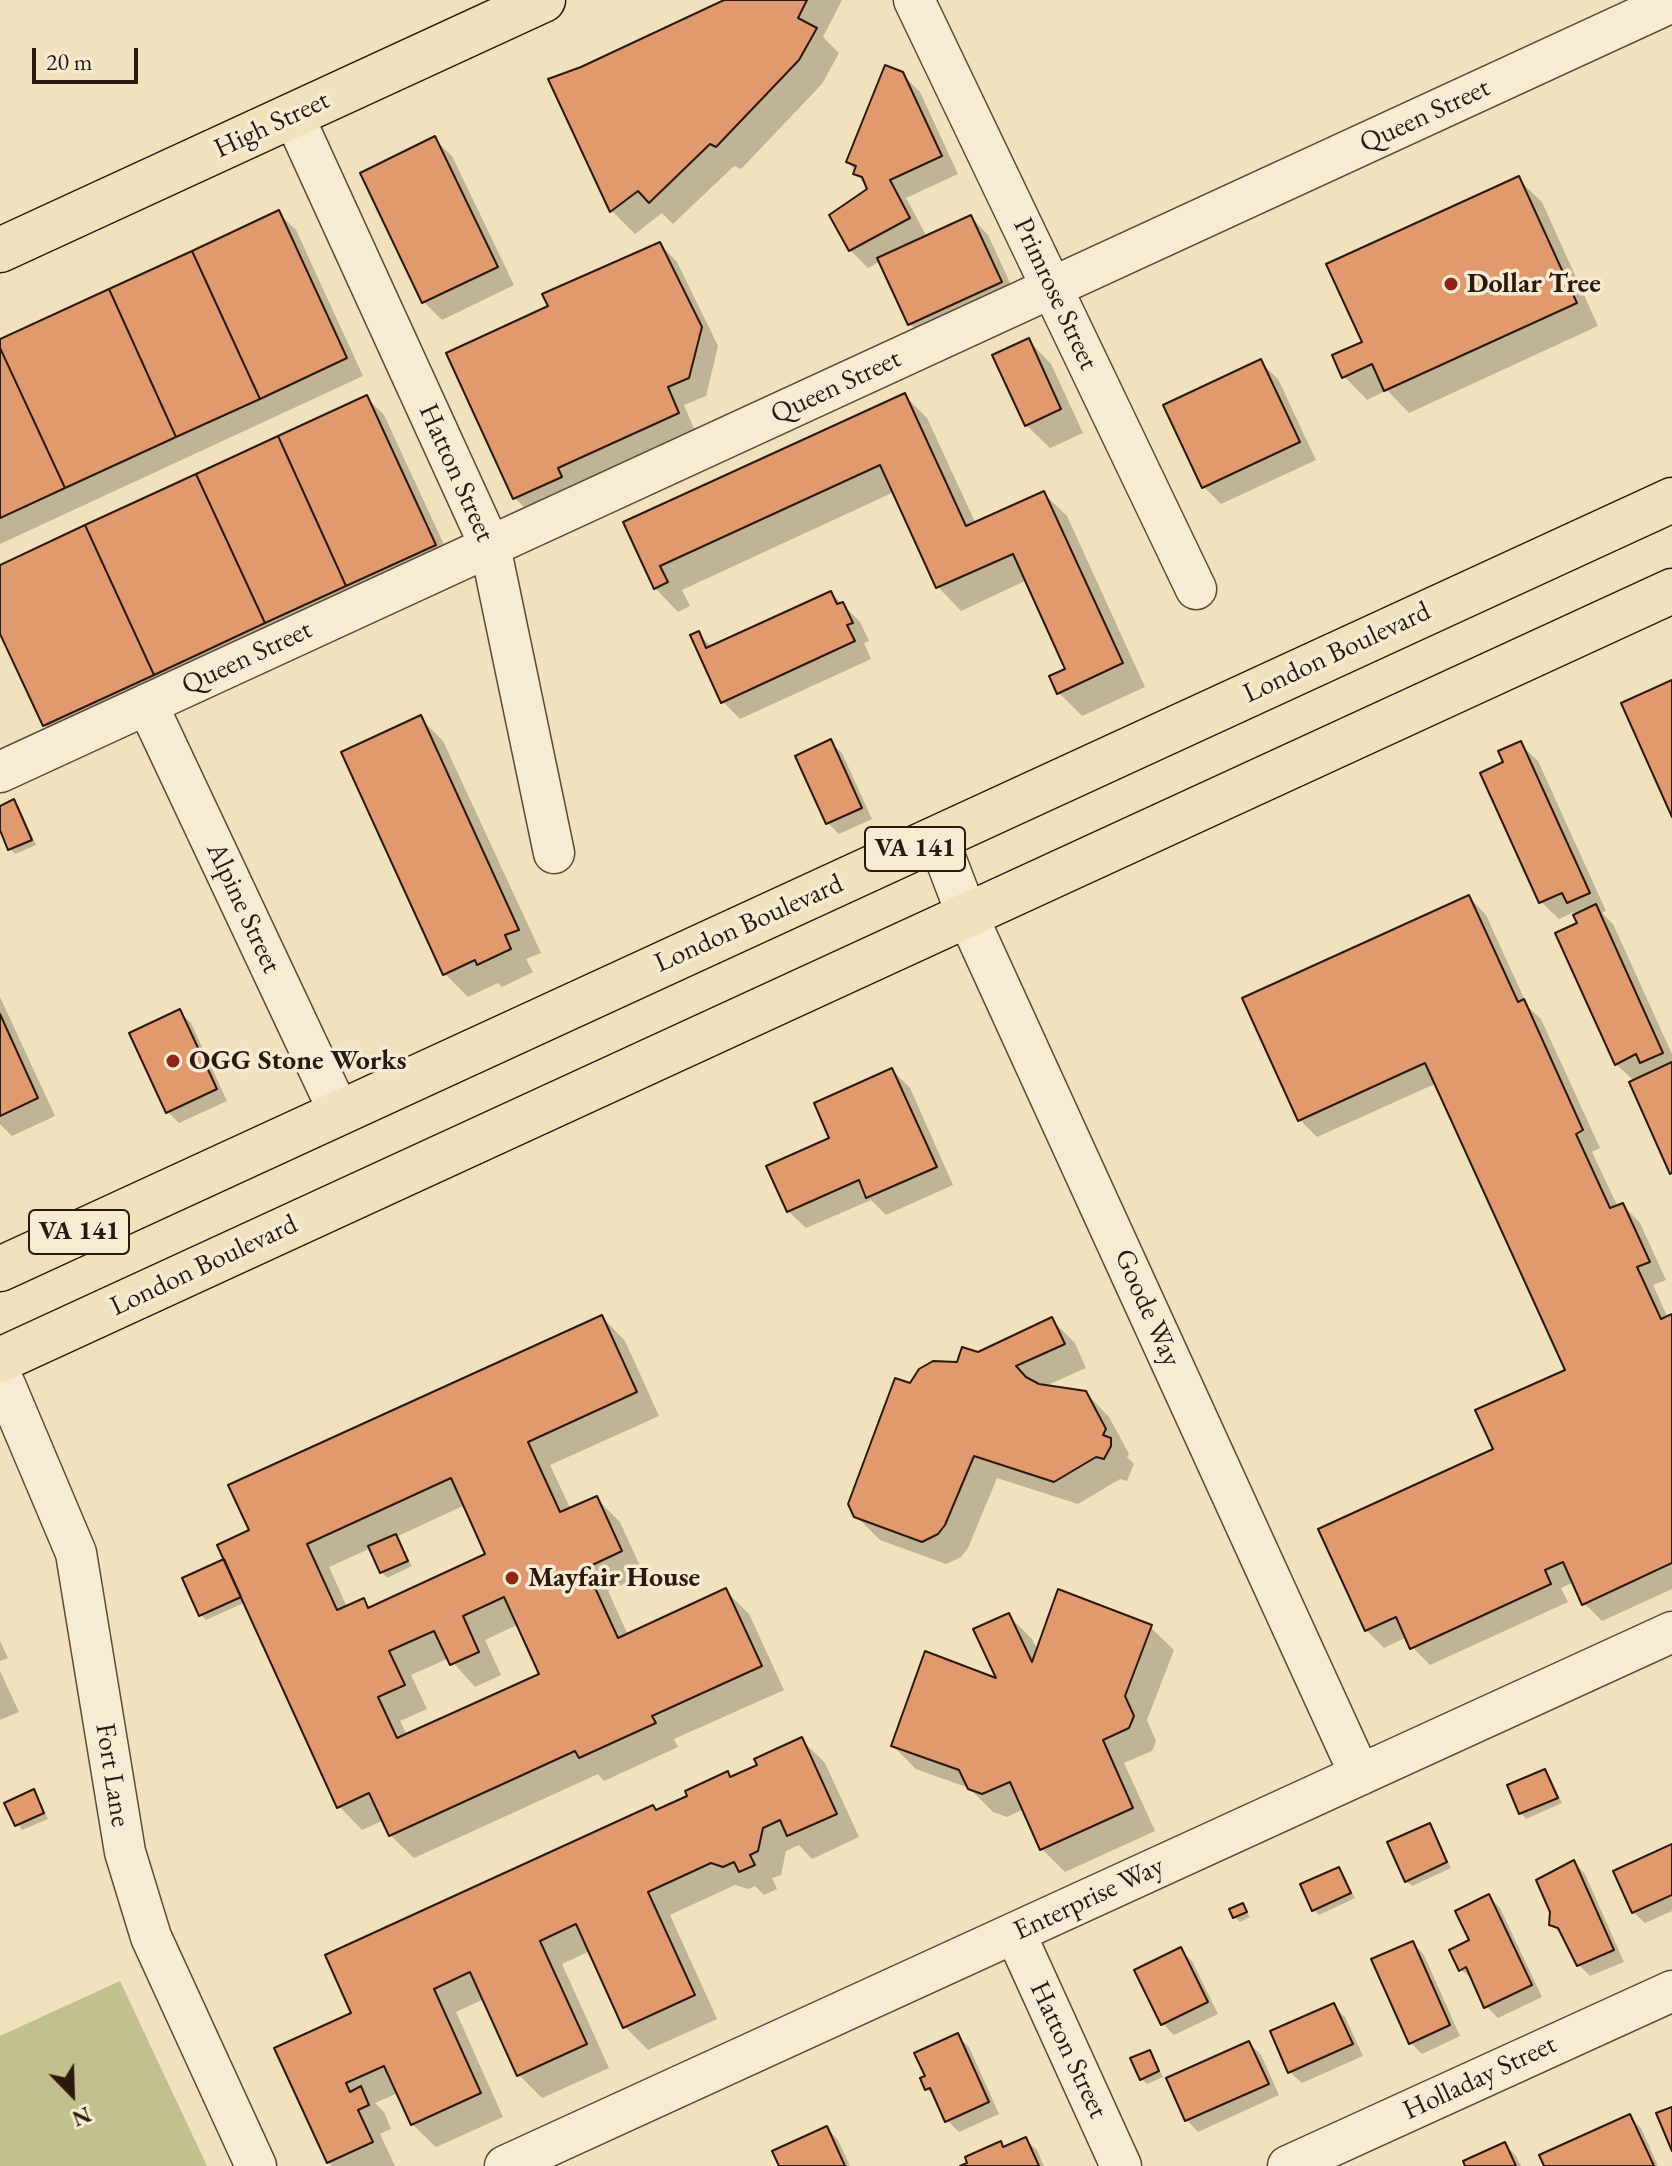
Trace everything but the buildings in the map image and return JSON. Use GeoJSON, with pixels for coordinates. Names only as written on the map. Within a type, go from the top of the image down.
{"type":"FeatureCollection","features":[{"type":"Feature","properties":{"kind":"main road","name":"High Street"},"geometry":{"type":"LineString","coordinates":[[0,250],[543,0]]}},
{"type":"Feature","properties":{"kind":"main road","name":"London Boulevard"},"geometry":{"type":"LineString","coordinates":[[0,1269],[1672,500]]}},
{"type":"Feature","properties":{"kind":"main road","name":"London Boulevard"},"geometry":{"type":"LineString","coordinates":[[0,1360],[1672,591]]}},
{"type":"Feature","properties":{"kind":"street","name":"Primrose Street"},"geometry":{"type":"LineString","coordinates":[[914,0],[1196,589]]}},
{"type":"Feature","properties":{"kind":"street","name":"Queen Street"},"geometry":{"type":"LineString","coordinates":[[0,772],[1672,2]]}},
{"type":"Feature","properties":{"kind":"street","name":"Hatton Street"},"geometry":{"type":"LineString","coordinates":[[293,115],[490,546],[554,853]]}},
{"type":"Feature","properties":{"kind":"street","name":"Alpine Street"},"geometry":{"type":"LineString","coordinates":[[147,704],[339,1112]]}},
{"type":"Feature","properties":{"kind":"street","name":"Goode Way"},"geometry":{"type":"LineString","coordinates":[[938,839],[967,915],[1360,1775]]}},
{"type":"Feature","properties":{"kind":"street","name":"Fort Lane"},"geometry":{"type":"LineString","coordinates":[[0,1373],[76,1553],[125,1852],[151,1937],[256,2166]]}},
{"type":"Feature","properties":{"kind":"street","name":"Enterprise Way"},"geometry":{"type":"LineString","coordinates":[[505,2166],[1672,1632]]}},
{"type":"Feature","properties":{"kind":"street","name":"Hatton Street"},"geometry":{"type":"LineString","coordinates":[[1015,1933],[1121,2166]]}},
{"type":"Feature","properties":{"kind":"street","name":"Holladay Street"},"geometry":{"type":"LineString","coordinates":[[1288,2166],[1672,1991]]}},
{"type":"Feature","properties":{"kind":"green space"},"geometry":{"type":"Polygon","coordinates":[[[120,1981],[207,2166],[0,2166],[0,2036],[120,1981]]]}},
{"type":"Feature","properties":{"kind":"place","name":"Dollar Tree"},"geometry":{"type":"Point","coordinates":[1451,284]}},
{"type":"Feature","properties":{"kind":"place","name":"OGG Stone Works"},"geometry":{"type":"Point","coordinates":[173,1061]}},
{"type":"Feature","properties":{"kind":"place","name":"Mayfair House"},"geometry":{"type":"Point","coordinates":[512,1578]}}]}
